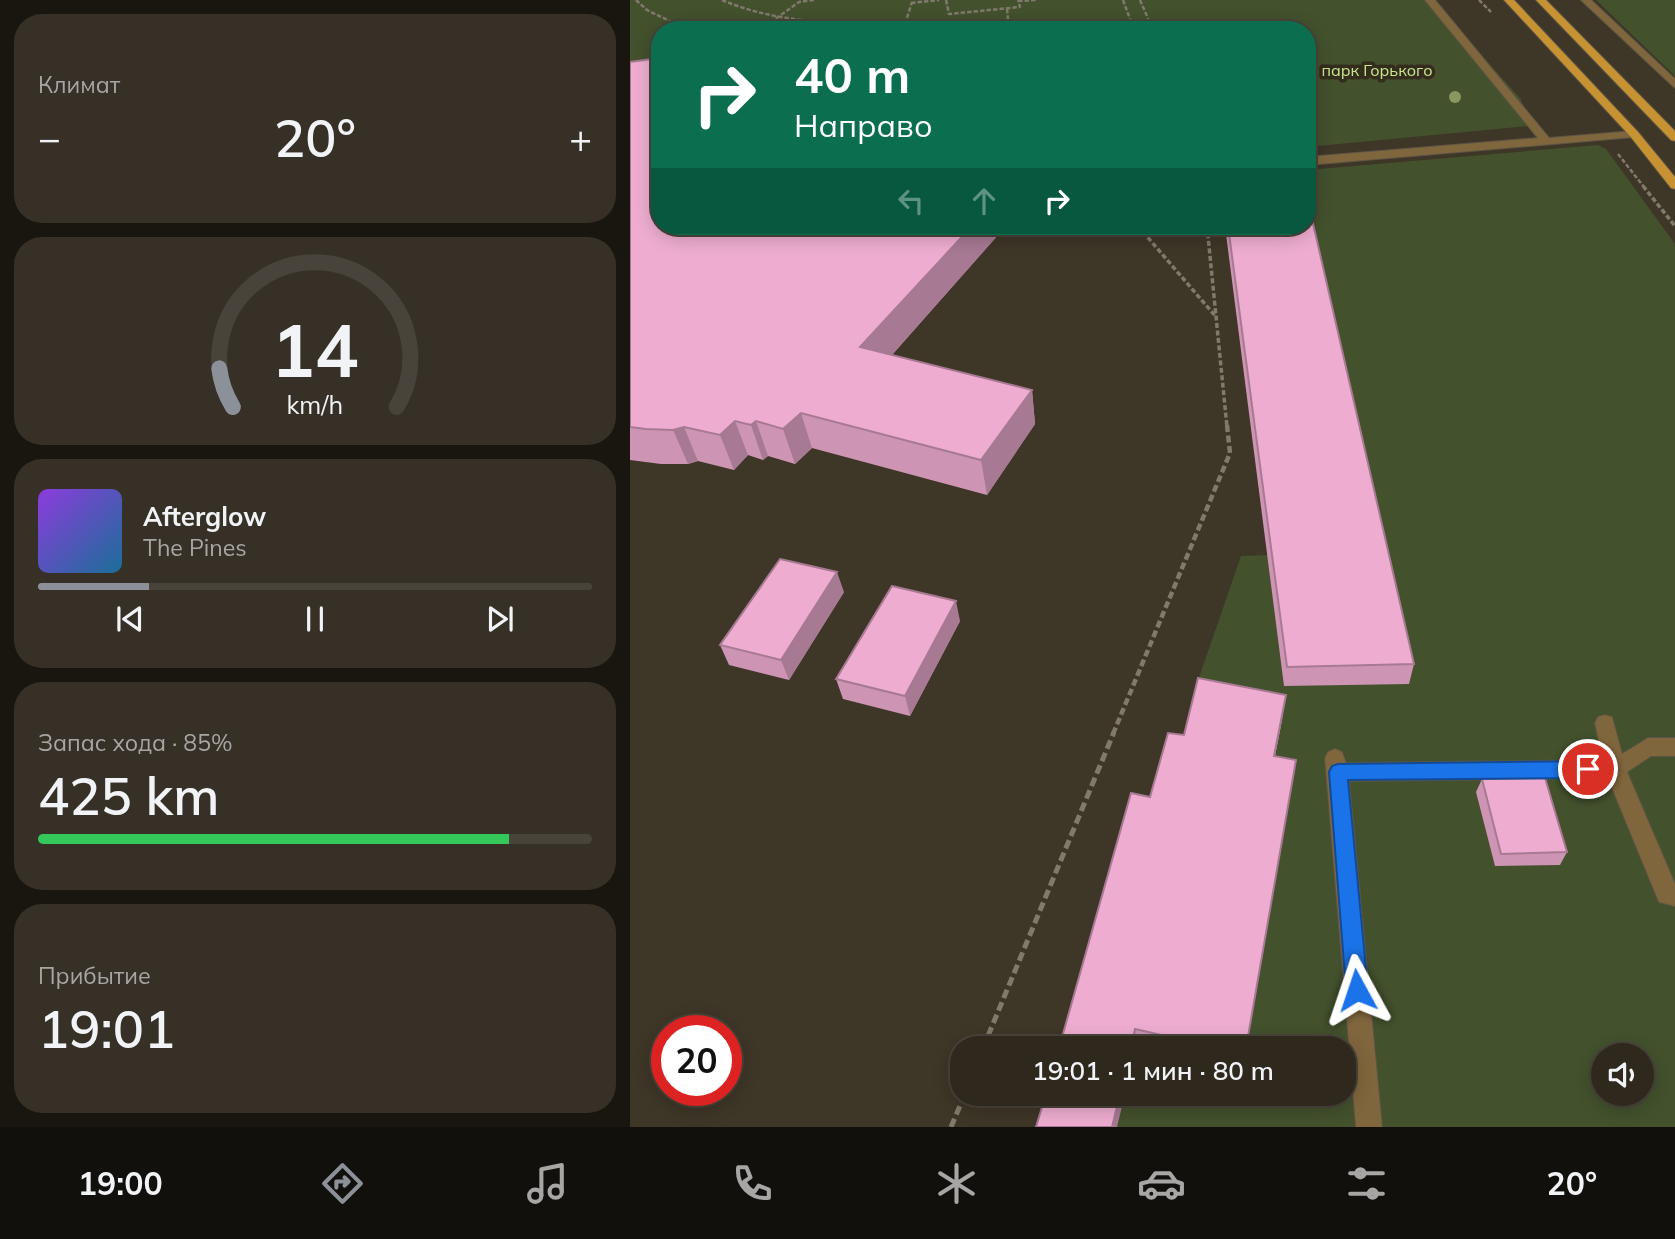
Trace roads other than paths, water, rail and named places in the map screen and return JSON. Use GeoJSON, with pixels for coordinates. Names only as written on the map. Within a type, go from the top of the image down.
{"type":"FeatureCollection","features":[{"type":"Feature","properties":{"kind":"main road"},"geometry":{"type":"LineString","coordinates":[[1509,0],[1634,134],[1675,185]]}},
{"type":"Feature","properties":{"kind":"main road"},"geometry":{"type":"LineString","coordinates":[[1541,0],[1675,138]]}},
{"type":"Feature","properties":{"kind":"lane"},"geometry":{"type":"LineString","coordinates":[[1430,0],[1546,141]]}},
{"type":"Feature","properties":{"kind":"lane"},"geometry":{"type":"LineString","coordinates":[[1586,0],[1675,85]]}},
{"type":"Feature","properties":{"kind":"lane"},"geometry":{"type":"LineString","coordinates":[[1316,161],[1386,159],[1634,134]]}},
{"type":"Feature","properties":{"kind":"lane"},"geometry":{"type":"LineString","coordinates":[[1605,723],[1615,769],[1667,895],[1675,895]]}},
{"type":"Feature","properties":{"kind":"lane"},"geometry":{"type":"LineString","coordinates":[[1369,1127],[1337,765],[1615,769],[1648,747],[1675,747]]}},
{"type":"Feature","properties":{"kind":"park label","name":"парк Горького"},"geometry":{"type":"Point","coordinates":[1377,70]}}]}
